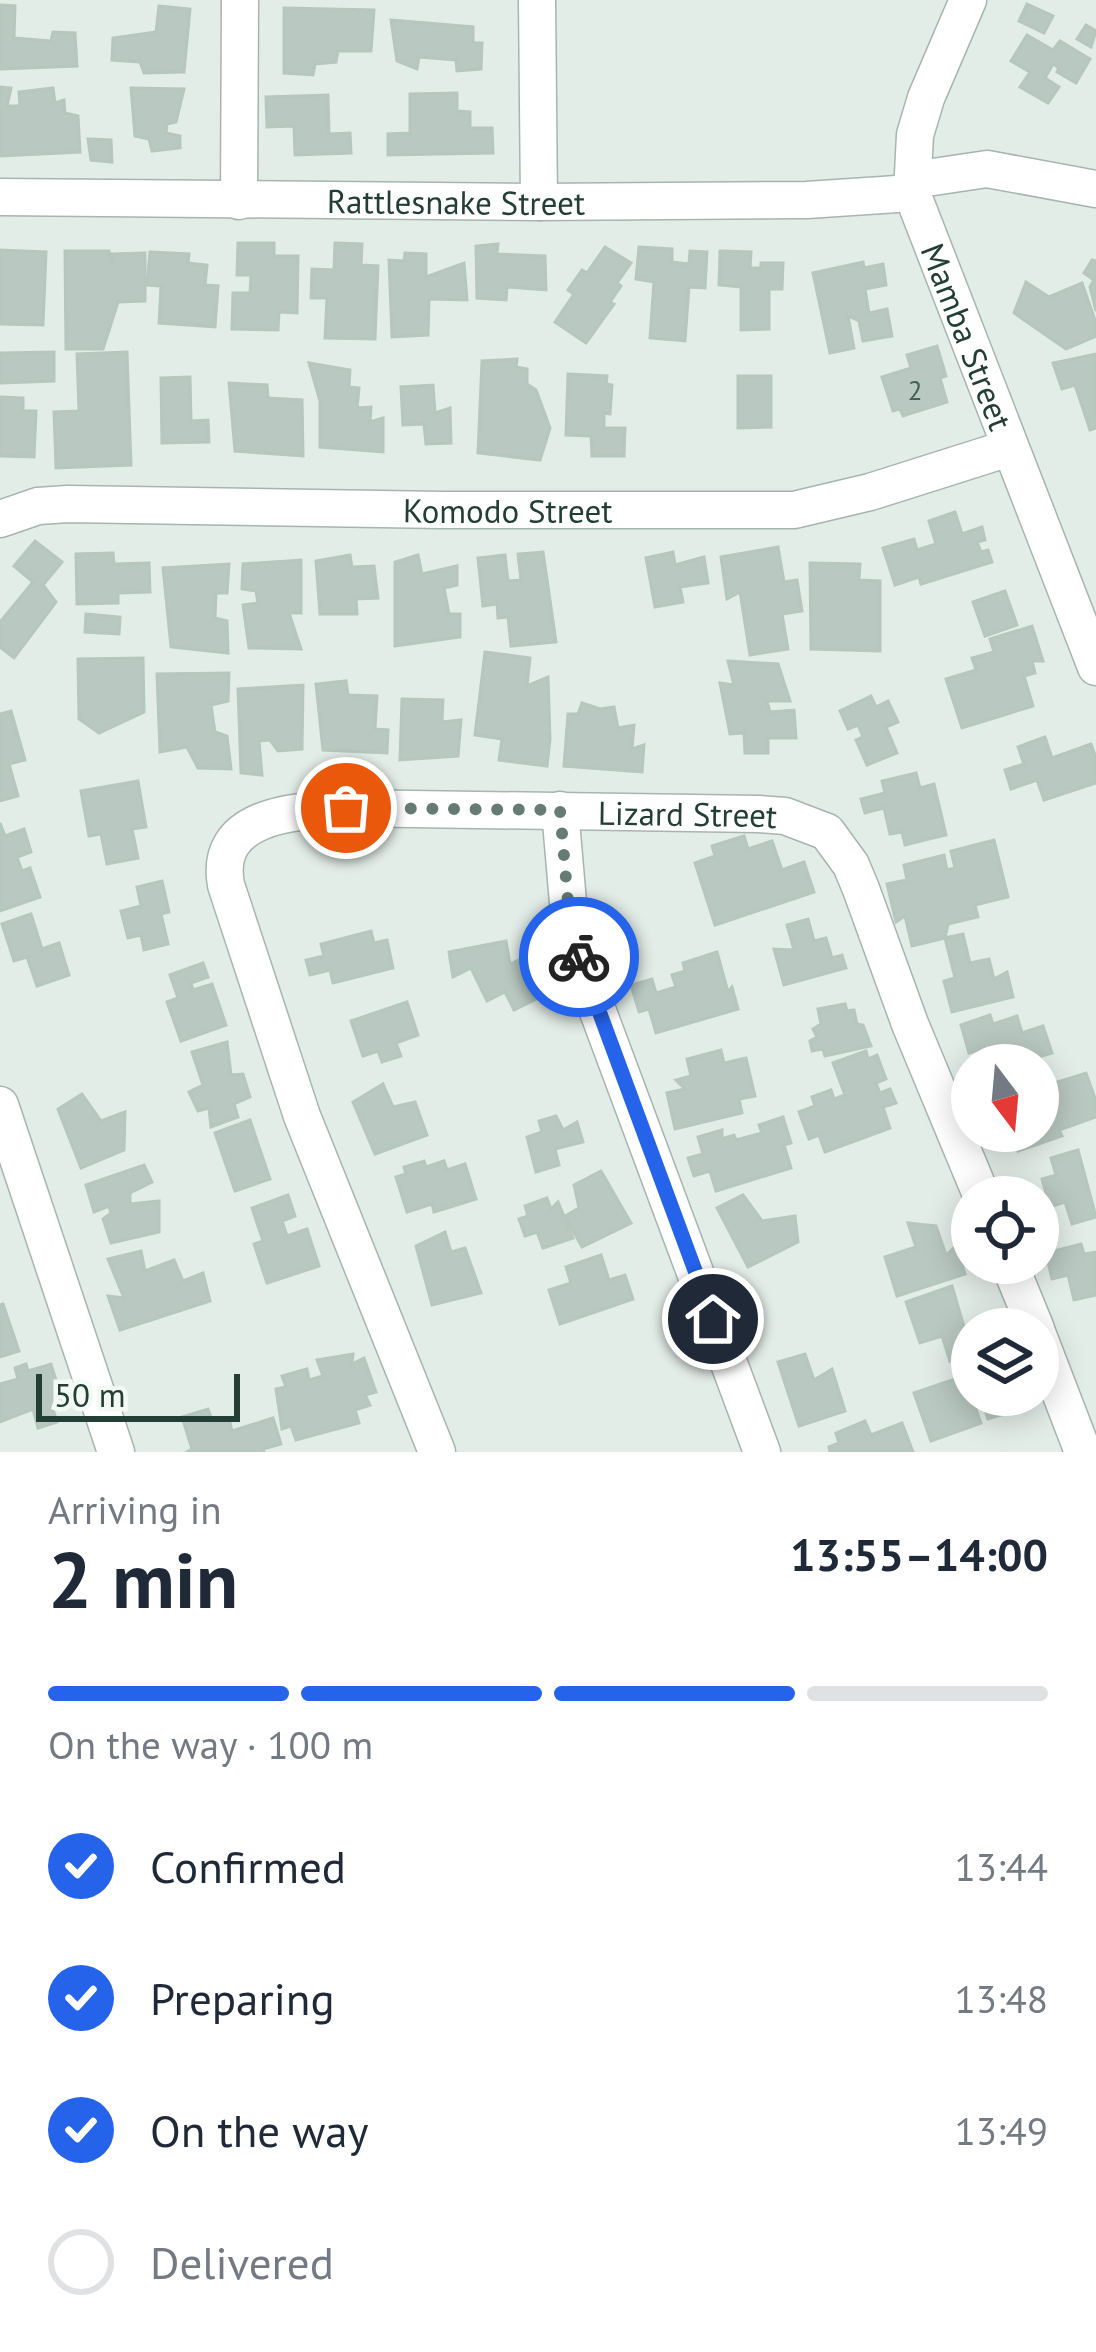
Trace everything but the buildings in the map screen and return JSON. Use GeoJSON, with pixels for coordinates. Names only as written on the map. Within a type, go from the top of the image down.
{"type":"FeatureCollection","features":[{"type":"Feature","properties":{"kind":"street"},"geometry":{"type":"LineString","coordinates":[[239,201],[240,0]]}},
{"type":"Feature","properties":{"kind":"street"},"geometry":{"type":"LineString","coordinates":[[536,0],[539,202]]}},
{"type":"Feature","properties":{"kind":"street","name":"Mamba Street"},"geometry":{"type":"LineString","coordinates":[[968,0],[926,98],[915,135],[912,186],[1096,667]]}},
{"type":"Feature","properties":{"kind":"street","name":"Rattlesnake Street"},"geometry":{"type":"LineString","coordinates":[[0,196],[239,201],[807,200],[912,186],[987,169],[1096,189]]}},
{"type":"Feature","properties":{"kind":"street","name":"Komodo Street"},"geometry":{"type":"LineString","coordinates":[[0,519],[38,506],[68,504],[794,510],[870,492],[1009,448]]}},
{"type":"Feature","properties":{"kind":"street","name":"Lizard Street"},"geometry":{"type":"LineString","coordinates":[[437,1452],[302,1116],[223,867],[236,838],[257,823],[310,810],[560,810],[785,816],[827,832],[851,865],[973,1176]]}},
{"type":"Feature","properties":{"kind":"street"},"geometry":{"type":"LineString","coordinates":[[560,810],[569,914],[581,966],[762,1452]]}},
{"type":"Feature","properties":{"kind":"street"},"geometry":{"type":"LineString","coordinates":[[0,1105],[116,1452]]}},
{"type":"Feature","properties":{"kind":"street"},"geometry":{"type":"LineString","coordinates":[[1059,1387],[1085,1452],[1096,1449]]}},
{"type":"Feature","properties":{"kind":"way so far"},"geometry":{"type":"LineString","coordinates":[[346,808],[560,810],[569,914],[579,957]]}},
{"type":"Feature","properties":{"kind":"route"},"geometry":{"type":"LineString","coordinates":[[579,957],[713,1319]]}}]}
